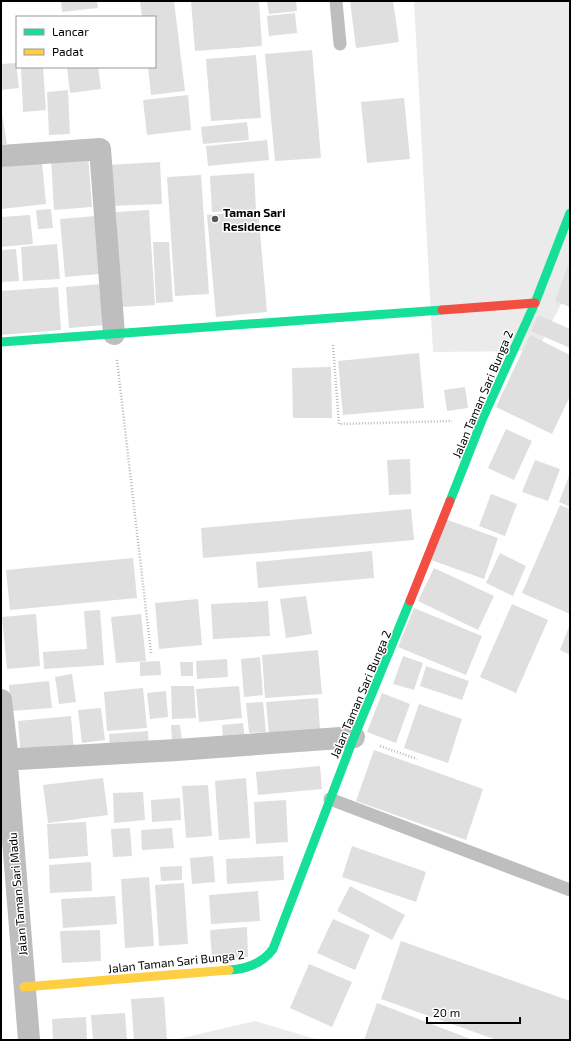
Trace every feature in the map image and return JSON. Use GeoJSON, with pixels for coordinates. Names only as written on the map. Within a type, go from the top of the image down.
{"type":"FeatureCollection","features":[{"type":"Feature","properties":{"kind":"street"},"geometry":{"type":"LineString","coordinates":[[1,156],[100,149],[114,334]]}},
{"type":"Feature","properties":{"kind":"street","name":"Jalan Taman Sari Bunga 2"},"geometry":{"type":"LineString","coordinates":[[24,987],[242,968],[261,962],[267,958],[273,949],[354,737],[401,625],[482,420],[535,303],[570,213]]}},
{"type":"Feature","properties":{"kind":"street"},"geometry":{"type":"LineString","coordinates":[[1,342],[535,303]]}},
{"type":"Feature","properties":{"kind":"street","name":"Jalan Taman Sari Madu"},"geometry":{"type":"LineString","coordinates":[[1,700],[4,760],[7,765],[29,1040]]}},
{"type":"Feature","properties":{"kind":"street"},"geometry":{"type":"LineString","coordinates":[[4,760],[177,750],[354,737]]}},
{"type":"Feature","properties":{"kind":"lane"},"geometry":{"type":"LineString","coordinates":[[336,1],[340,44]]}},
{"type":"Feature","properties":{"kind":"lane"},"geometry":{"type":"LineString","coordinates":[[330,799],[570,890]]}},
{"type":"Feature","properties":{"kind":"path"},"geometry":{"type":"LineString","coordinates":[[330,318],[339,424],[482,420]]}},
{"type":"Feature","properties":{"kind":"path"},"geometry":{"type":"LineString","coordinates":[[114,334],[151,653]]}},
{"type":"Feature","properties":{"kind":"path"},"geometry":{"type":"LineString","coordinates":[[354,737],[417,759]]}},
{"type":"Feature","properties":{"kind":"shaded area"},"geometry":{"type":"Polygon","coordinates":[[[414,1],[570,1],[570,287],[537,351],[433,352],[414,1]]]}},
{"type":"Feature","properties":{"kind":"shaded area"},"geometry":{"type":"Polygon","coordinates":[[[255,1021],[319,1040],[174,1040],[255,1021]]]}},
{"type":"Feature","properties":{"kind":"building"},"geometry":{"type":"Polygon","coordinates":[[[61,1],[97,1],[98,8],[62,12],[61,1]]]}},
{"type":"Feature","properties":{"kind":"building"},"geometry":{"type":"Polygon","coordinates":[[[140,1],[174,1],[185,91],[151,95],[148,68],[156,68],[156,16],[142,16],[140,1]]]}},
{"type":"Feature","properties":{"kind":"building"},"geometry":{"type":"Polygon","coordinates":[[[191,1],[259,1],[262,46],[195,51],[191,1]]]}},
{"type":"Feature","properties":{"kind":"building"},"geometry":{"type":"Polygon","coordinates":[[[267,1],[296,1],[297,11],[269,14],[267,1]]]}},
{"type":"Feature","properties":{"kind":"building"},"geometry":{"type":"Polygon","coordinates":[[[350,1],[393,1],[399,42],[356,48],[350,1]]]}},
{"type":"Feature","properties":{"kind":"building"},"geometry":{"type":"Polygon","coordinates":[[[295,13],[297,33],[269,36],[267,16],[295,13]]]}},
{"type":"Feature","properties":{"kind":"building"},"geometry":{"type":"Polygon","coordinates":[[[312,50],[321,158],[275,161],[265,54],[312,50]]]}},
{"type":"Feature","properties":{"kind":"building"},"geometry":{"type":"Polygon","coordinates":[[[256,55],[261,118],[211,121],[206,59],[256,55]]]}},
{"type":"Feature","properties":{"kind":"building"},"geometry":{"type":"Polygon","coordinates":[[[16,63],[19,88],[1,90],[1,64],[16,63]]]}},
{"type":"Feature","properties":{"kind":"building"},"geometry":{"type":"Polygon","coordinates":[[[21,68],[43,68],[46,110],[23,112],[21,68]]]}},
{"type":"Feature","properties":{"kind":"building"},"geometry":{"type":"Polygon","coordinates":[[[67,68],[98,68],[101,89],[70,93],[67,68]]]}},
{"type":"Feature","properties":{"kind":"building"},"geometry":{"type":"Polygon","coordinates":[[[68,90],[70,134],[49,135],[47,92],[68,90]]]}},
{"type":"Feature","properties":{"kind":"building"},"geometry":{"type":"Polygon","coordinates":[[[188,95],[191,130],[147,135],[143,100],[188,95]]]}},
{"type":"Feature","properties":{"kind":"building"},"geometry":{"type":"Polygon","coordinates":[[[404,98],[410,159],[367,163],[361,102],[404,98]]]}},
{"type":"Feature","properties":{"kind":"building"},"geometry":{"type":"Polygon","coordinates":[[[1,109],[7,144],[1,145],[1,109]]]}},
{"type":"Feature","properties":{"kind":"building"},"geometry":{"type":"Polygon","coordinates":[[[247,122],[249,140],[203,144],[201,127],[247,122]]]}},
{"type":"Feature","properties":{"kind":"building"},"geometry":{"type":"Polygon","coordinates":[[[267,140],[269,160],[208,166],[206,146],[267,140]]]}},
{"type":"Feature","properties":{"kind":"building"},"geometry":{"type":"Polygon","coordinates":[[[88,155],[92,207],[54,210],[51,158],[88,155]]]}},
{"type":"Feature","properties":{"kind":"building"},"geometry":{"type":"Polygon","coordinates":[[[160,162],[162,204],[110,206],[108,165],[160,162]]]}},
{"type":"Feature","properties":{"kind":"building"},"geometry":{"type":"Polygon","coordinates":[[[42,163],[46,204],[1,209],[1,167],[42,163]]]}},
{"type":"Feature","properties":{"kind":"building"},"geometry":{"type":"Polygon","coordinates":[[[254,173],[256,210],[212,212],[210,176],[254,173]]]}},
{"type":"Feature","properties":{"kind":"building"},"geometry":{"type":"Polygon","coordinates":[[[201,175],[209,294],[175,296],[167,177],[201,175]]]}},
{"type":"Feature","properties":{"kind":"building"},"geometry":{"type":"Polygon","coordinates":[[[51,209],[53,228],[38,229],[36,210],[51,209]]]}},
{"type":"Feature","properties":{"kind":"building"},"geometry":{"type":"Polygon","coordinates":[[[149,210],[155,305],[121,307],[116,212],[149,210]]]}},
{"type":"Feature","properties":{"kind":"building"},"geometry":{"type":"Polygon","coordinates":[[[258,210],[267,312],[216,317],[207,215],[258,210]]]}},
{"type":"Feature","properties":{"kind":"building"},"geometry":{"type":"Polygon","coordinates":[[[30,215],[33,244],[1,247],[1,217],[30,215]]]}},
{"type":"Feature","properties":{"kind":"building"},"geometry":{"type":"Polygon","coordinates":[[[96,216],[100,274],[65,277],[60,219],[96,216]]]}},
{"type":"Feature","properties":{"kind":"building"},"geometry":{"type":"Polygon","coordinates":[[[153,242],[169,242],[173,302],[156,303],[153,242]]]}},
{"type":"Feature","properties":{"kind":"building"},"geometry":{"type":"Polygon","coordinates":[[[57,244],[60,279],[23,281],[21,247],[57,244]]]}},
{"type":"Feature","properties":{"kind":"building"},"geometry":{"type":"Polygon","coordinates":[[[16,249],[19,281],[1,282],[1,250],[16,249]]]}},
{"type":"Feature","properties":{"kind":"building"},"geometry":{"type":"Polygon","coordinates":[[[568,266],[570,267],[570,307],[555,301],[568,266]]]}},
{"type":"Feature","properties":{"kind":"building"},"geometry":{"type":"Polygon","coordinates":[[[102,284],[105,325],[69,328],[66,287],[102,284]]]}},
{"type":"Feature","properties":{"kind":"building"},"geometry":{"type":"Polygon","coordinates":[[[58,287],[61,330],[1,335],[1,291],[58,287]]]}},
{"type":"Feature","properties":{"kind":"building"},"geometry":{"type":"Polygon","coordinates":[[[538,315],[570,329],[570,348],[531,331],[538,315]]]}},
{"type":"Feature","properties":{"kind":"building"},"geometry":{"type":"Polygon","coordinates":[[[530,335],[570,355],[570,396],[552,434],[496,407],[530,335]]]}},
{"type":"Feature","properties":{"kind":"building"},"geometry":{"type":"Polygon","coordinates":[[[419,353],[424,408],[343,415],[338,361],[419,353]]]}},
{"type":"Feature","properties":{"kind":"building"},"geometry":{"type":"Polygon","coordinates":[[[331,367],[332,418],[293,418],[292,368],[331,367]]]}},
{"type":"Feature","properties":{"kind":"building"},"geometry":{"type":"Polygon","coordinates":[[[465,387],[468,408],[447,411],[444,390],[465,387]]]}},
{"type":"Feature","properties":{"kind":"building"},"geometry":{"type":"Polygon","coordinates":[[[506,429],[532,441],[514,480],[488,468],[506,429]]]}},
{"type":"Feature","properties":{"kind":"building"},"geometry":{"type":"Polygon","coordinates":[[[410,459],[411,494],[389,495],[387,460],[410,459]]]}},
{"type":"Feature","properties":{"kind":"building"},"geometry":{"type":"Polygon","coordinates":[[[535,460],[560,469],[548,501],[522,492],[535,460]]]}},
{"type":"Feature","properties":{"kind":"building"},"geometry":{"type":"Polygon","coordinates":[[[570,473],[570,507],[559,502],[570,473]]]}},
{"type":"Feature","properties":{"kind":"building"},"geometry":{"type":"Polygon","coordinates":[[[491,494],[517,504],[505,536],[479,526],[491,494]]]}},
{"type":"Feature","properties":{"kind":"building"},"geometry":{"type":"Polygon","coordinates":[[[560,505],[570,509],[570,614],[522,593],[560,505]]]}},
{"type":"Feature","properties":{"kind":"building"},"geometry":{"type":"Polygon","coordinates":[[[411,509],[414,540],[203,558],[201,528],[411,509]]]}},
{"type":"Feature","properties":{"kind":"building"},"geometry":{"type":"Polygon","coordinates":[[[445,519],[498,538],[484,579],[431,560],[445,519]]]}},
{"type":"Feature","properties":{"kind":"building"},"geometry":{"type":"Polygon","coordinates":[[[372,551],[374,578],[258,588],[256,562],[372,551]]]}},
{"type":"Feature","properties":{"kind":"building"},"geometry":{"type":"Polygon","coordinates":[[[500,553],[526,566],[513,596],[486,583],[500,553]]]}},
{"type":"Feature","properties":{"kind":"building"},"geometry":{"type":"Polygon","coordinates":[[[133,558],[137,598],[10,610],[6,570],[133,558]]]}},
{"type":"Feature","properties":{"kind":"building"},"geometry":{"type":"Polygon","coordinates":[[[434,568],[494,596],[478,630],[418,601],[434,568]]]}},
{"type":"Feature","properties":{"kind":"building"},"geometry":{"type":"Polygon","coordinates":[[[306,596],[312,634],[286,638],[280,599],[306,596]]]}},
{"type":"Feature","properties":{"kind":"building"},"geometry":{"type":"Polygon","coordinates":[[[198,599],[202,645],[159,649],[155,603],[198,599]]]}},
{"type":"Feature","properties":{"kind":"building"},"geometry":{"type":"Polygon","coordinates":[[[268,601],[270,636],[213,639],[211,604],[268,601]]]}},
{"type":"Feature","properties":{"kind":"building"},"geometry":{"type":"Polygon","coordinates":[[[512,604],[548,620],[516,693],[480,677],[512,604]]]}},
{"type":"Feature","properties":{"kind":"building"},"geometry":{"type":"Polygon","coordinates":[[[414,608],[482,636],[466,675],[398,647],[414,608]]]}},
{"type":"Feature","properties":{"kind":"building"},"geometry":{"type":"Polygon","coordinates":[[[100,610],[104,665],[44,669],[43,652],[87,649],[84,611],[100,610]]]}},
{"type":"Feature","properties":{"kind":"building"},"geometry":{"type":"Polygon","coordinates":[[[36,614],[40,666],[7,669],[2,617],[36,614]]]}},
{"type":"Feature","properties":{"kind":"building"},"geometry":{"type":"Polygon","coordinates":[[[141,614],[146,661],[116,663],[111,617],[141,614]]]}},
{"type":"Feature","properties":{"kind":"building"},"geometry":{"type":"Polygon","coordinates":[[[570,624],[570,655],[560,650],[570,624]]]}},
{"type":"Feature","properties":{"kind":"building"},"geometry":{"type":"Polygon","coordinates":[[[318,650],[322,694],[265,698],[262,655],[318,650]]]}},
{"type":"Feature","properties":{"kind":"building"},"geometry":{"type":"Polygon","coordinates":[[[403,656],[423,663],[414,690],[393,684],[403,656]]]}},
{"type":"Feature","properties":{"kind":"building"},"geometry":{"type":"Polygon","coordinates":[[[260,657],[263,695],[244,697],[241,659],[260,657]]]}},
{"type":"Feature","properties":{"kind":"building"},"geometry":{"type":"Polygon","coordinates":[[[227,659],[228,677],[197,679],[196,661],[227,659]]]}},
{"type":"Feature","properties":{"kind":"building"},"geometry":{"type":"Polygon","coordinates":[[[160,661],[161,675],[140,676],[140,662],[160,661]]]}},
{"type":"Feature","properties":{"kind":"building"},"geometry":{"type":"Polygon","coordinates":[[[180,662],[193,662],[193,676],[181,676],[180,662]]]}},
{"type":"Feature","properties":{"kind":"building"},"geometry":{"type":"Polygon","coordinates":[[[426,666],[469,681],[462,700],[420,686],[426,666]]]}},
{"type":"Feature","properties":{"kind":"building"},"geometry":{"type":"Polygon","coordinates":[[[72,674],[76,702],[59,704],[55,677],[72,674]]]}},
{"type":"Feature","properties":{"kind":"building"},"geometry":{"type":"Polygon","coordinates":[[[49,681],[52,708],[11,711],[9,685],[49,681]]]}},
{"type":"Feature","properties":{"kind":"building"},"geometry":{"type":"Polygon","coordinates":[[[171,686],[194,686],[196,718],[172,719],[171,686]]]}},
{"type":"Feature","properties":{"kind":"building"},"geometry":{"type":"Polygon","coordinates":[[[239,686],[242,718],[199,722],[196,689],[239,686]]]}},
{"type":"Feature","properties":{"kind":"building"},"geometry":{"type":"Polygon","coordinates":[[[143,688],[147,728],[107,731],[104,692],[143,688]]]}},
{"type":"Feature","properties":{"kind":"building"},"geometry":{"type":"Polygon","coordinates":[[[166,691],[168,717],[150,719],[147,693],[166,691]]]}},
{"type":"Feature","properties":{"kind":"building"},"geometry":{"type":"Polygon","coordinates":[[[382,693],[410,704],[396,743],[367,732],[382,693]]]}},
{"type":"Feature","properties":{"kind":"building"},"geometry":{"type":"Polygon","coordinates":[[[318,698],[320,730],[269,735],[266,702],[318,698]]]}},
{"type":"Feature","properties":{"kind":"building"},"geometry":{"type":"Polygon","coordinates":[[[263,702],[266,732],[249,733],[246,703],[263,702]]]}},
{"type":"Feature","properties":{"kind":"building"},"geometry":{"type":"Polygon","coordinates":[[[419,704],[462,719],[448,763],[404,748],[419,704]]]}},
{"type":"Feature","properties":{"kind":"building"},"geometry":{"type":"Polygon","coordinates":[[[101,708],[105,740],[82,743],[78,710],[101,708]]]}},
{"type":"Feature","properties":{"kind":"building"},"geometry":{"type":"Polygon","coordinates":[[[71,716],[74,752],[21,757],[18,721],[71,716]]]}},
{"type":"Feature","properties":{"kind":"building"},"geometry":{"type":"Polygon","coordinates":[[[243,723],[245,739],[223,741],[222,725],[243,723]]]}},
{"type":"Feature","properties":{"kind":"building"},"geometry":{"type":"Polygon","coordinates":[[[171,725],[180,725],[182,741],[172,741],[171,725]]]}},
{"type":"Feature","properties":{"kind":"building"},"geometry":{"type":"Polygon","coordinates":[[[148,731],[149,748],[110,751],[109,734],[148,731]]]}},
{"type":"Feature","properties":{"kind":"building"},"geometry":{"type":"Polygon","coordinates":[[[374,750],[483,789],[466,840],[356,801],[374,750]]]}},
{"type":"Feature","properties":{"kind":"building"},"geometry":{"type":"Polygon","coordinates":[[[320,766],[322,789],[258,795],[256,772],[320,766]]]}},
{"type":"Feature","properties":{"kind":"building"},"geometry":{"type":"Polygon","coordinates":[[[103,778],[108,815],[48,823],[43,785],[103,778]]]}},
{"type":"Feature","properties":{"kind":"building"},"geometry":{"type":"Polygon","coordinates":[[[246,778],[250,838],[219,840],[215,781],[246,778]]]}},
{"type":"Feature","properties":{"kind":"building"},"geometry":{"type":"Polygon","coordinates":[[[208,785],[212,836],[186,838],[182,786],[208,785]]]}},
{"type":"Feature","properties":{"kind":"building"},"geometry":{"type":"Polygon","coordinates":[[[143,792],[145,820],[114,823],[113,793],[143,792]]]}},
{"type":"Feature","properties":{"kind":"building"},"geometry":{"type":"Polygon","coordinates":[[[180,798],[181,820],[152,822],[151,800],[180,798]]]}},
{"type":"Feature","properties":{"kind":"building"},"geometry":{"type":"Polygon","coordinates":[[[286,800],[288,842],[256,844],[254,802],[286,800]]]}},
{"type":"Feature","properties":{"kind":"building"},"geometry":{"type":"Polygon","coordinates":[[[86,822],[88,856],[49,859],[47,824],[86,822]]]}},
{"type":"Feature","properties":{"kind":"building"},"geometry":{"type":"Polygon","coordinates":[[[130,828],[132,856],[113,857],[111,829],[130,828]]]}},
{"type":"Feature","properties":{"kind":"building"},"geometry":{"type":"Polygon","coordinates":[[[172,828],[174,848],[142,850],[141,830],[172,828]]]}},
{"type":"Feature","properties":{"kind":"building"},"geometry":{"type":"Polygon","coordinates":[[[352,846],[426,872],[416,902],[342,877],[352,846]]]}},
{"type":"Feature","properties":{"kind":"building"},"geometry":{"type":"Polygon","coordinates":[[[213,856],[215,882],[192,884],[190,858],[213,856]]]}},
{"type":"Feature","properties":{"kind":"building"},"geometry":{"type":"Polygon","coordinates":[[[283,856],[284,880],[227,884],[226,859],[283,856]]]}},
{"type":"Feature","properties":{"kind":"building"},"geometry":{"type":"Polygon","coordinates":[[[91,862],[92,891],[50,893],[49,865],[91,862]]]}},
{"type":"Feature","properties":{"kind":"building"},"geometry":{"type":"Polygon","coordinates":[[[182,866],[182,880],[161,881],[160,867],[182,866]]]}},
{"type":"Feature","properties":{"kind":"building"},"geometry":{"type":"Polygon","coordinates":[[[149,877],[154,946],[125,948],[121,879],[149,877]]]}},
{"type":"Feature","properties":{"kind":"building"},"geometry":{"type":"Polygon","coordinates":[[[184,883],[188,944],[159,946],[155,885],[184,883]]]}},
{"type":"Feature","properties":{"kind":"building"},"geometry":{"type":"Polygon","coordinates":[[[350,886],[405,915],[392,940],[337,911],[350,886]]]}},
{"type":"Feature","properties":{"kind":"building"},"geometry":{"type":"Polygon","coordinates":[[[258,891],[260,921],[211,924],[209,895],[258,891]]]}},
{"type":"Feature","properties":{"kind":"building"},"geometry":{"type":"Polygon","coordinates":[[[115,896],[117,924],[63,928],[61,899],[115,896]]]}},
{"type":"Feature","properties":{"kind":"building"},"geometry":{"type":"Polygon","coordinates":[[[333,919],[370,935],[355,970],[317,953],[333,919]]]}},
{"type":"Feature","properties":{"kind":"building"},"geometry":{"type":"Polygon","coordinates":[[[247,927],[248,957],[212,959],[210,930],[247,927]]]}},
{"type":"Feature","properties":{"kind":"building"},"geometry":{"type":"Polygon","coordinates":[[[100,930],[101,961],[62,963],[60,931],[100,930]]]}},
{"type":"Feature","properties":{"kind":"building"},"geometry":{"type":"Polygon","coordinates":[[[401,941],[570,1001],[570,1040],[497,1040],[381,999],[401,941]]]}},
{"type":"Feature","properties":{"kind":"building"},"geometry":{"type":"Polygon","coordinates":[[[309,964],[352,982],[332,1027],[290,1008],[309,964]]]}},
{"type":"Feature","properties":{"kind":"building"},"geometry":{"type":"Polygon","coordinates":[[[164,997],[167,1040],[134,1040],[131,999],[164,997]]]}},
{"type":"Feature","properties":{"kind":"building"},"geometry":{"type":"Polygon","coordinates":[[[377,1003],[473,1040],[364,1040],[377,1003]]]}},
{"type":"Feature","properties":{"kind":"building"},"geometry":{"type":"Polygon","coordinates":[[[125,1013],[127,1040],[93,1040],[91,1015],[125,1013]]]}},
{"type":"Feature","properties":{"kind":"building"},"geometry":{"type":"Polygon","coordinates":[[[86,1017],[87,1040],[53,1040],[52,1019],[86,1017]]]}},
{"type":"Feature","properties":{"kind":"traffic: fast"},"geometry":{"type":"LineString","coordinates":[[450,501],[482,420],[535,303],[570,213]]}},
{"type":"Feature","properties":{"kind":"traffic: fast"},"geometry":{"type":"LineString","coordinates":[[1,342],[442,310]]}},
{"type":"Feature","properties":{"kind":"traffic: fast"},"geometry":{"type":"LineString","coordinates":[[229,970],[254,965],[269,954],[273,949],[354,737],[410,601]]}},
{"type":"Feature","properties":{"kind":"traffic: slow"},"geometry":{"type":"LineString","coordinates":[[24,987],[229,970]]}},
{"type":"Feature","properties":{"kind":"traffic: jam"},"geometry":{"type":"LineString","coordinates":[[442,310],[535,303]]}},
{"type":"Feature","properties":{"kind":"traffic: jam"},"geometry":{"type":"LineString","coordinates":[[410,601],[450,501]]}},
{"type":"Feature","properties":{"kind":"place","name":"Taman Sari Residence"},"geometry":{"type":"Point","coordinates":[215,219]}}]}
